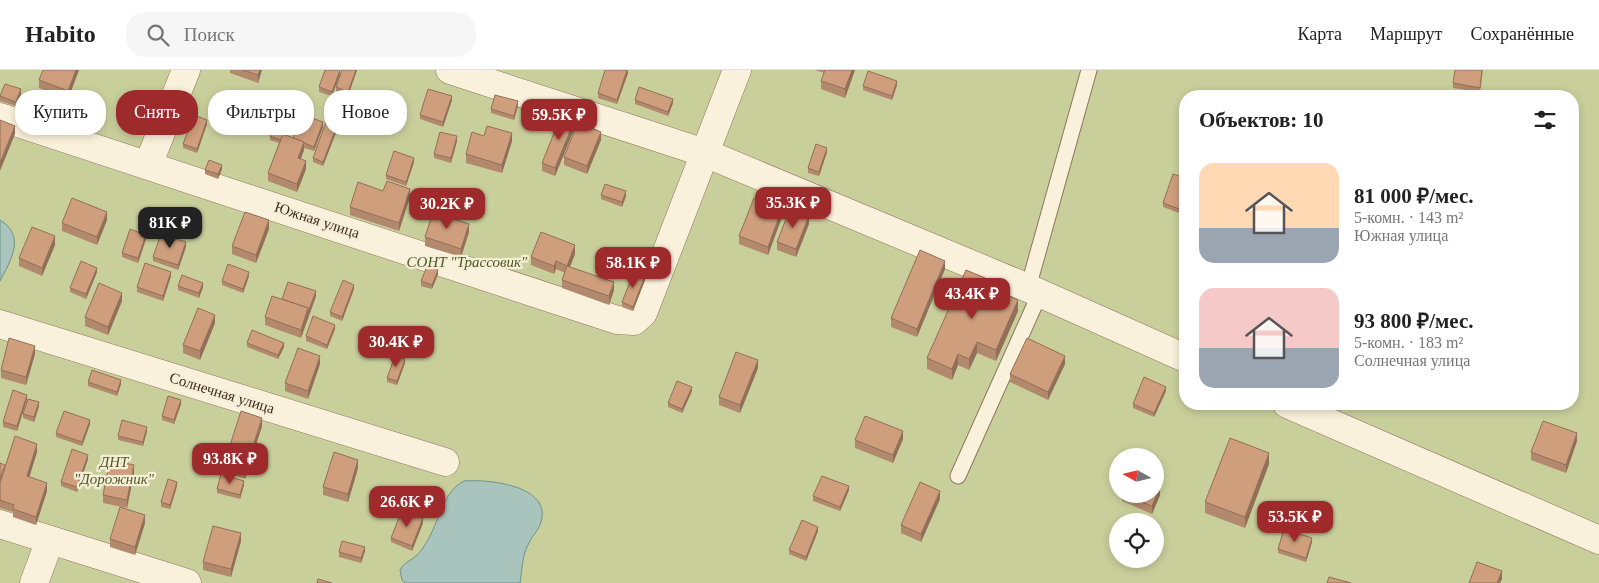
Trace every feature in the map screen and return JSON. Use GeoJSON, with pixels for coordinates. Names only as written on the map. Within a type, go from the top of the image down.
{"type":"FeatureCollection","features":[{"type":"Feature","properties":{"kind":"street"},"geometry":{"type":"LineString","coordinates":[[148,165],[186,70]]}},
{"type":"Feature","properties":{"kind":"street"},"geometry":{"type":"LineString","coordinates":[[450,70],[705,153],[1034,291],[1179,355]]}},
{"type":"Feature","properties":{"kind":"street"},"geometry":{"type":"LineString","coordinates":[[705,153],[736,70]]}},
{"type":"Feature","properties":{"kind":"street","name":"Южная улица"},"geometry":{"type":"LineString","coordinates":[[0,117],[617,320],[634,321],[643,313],[705,153]]}},
{"type":"Feature","properties":{"kind":"street","name":"Солнечная улица"},"geometry":{"type":"LineString","coordinates":[[0,324],[445,462]]}},
{"type":"Feature","properties":{"kind":"street"},"geometry":{"type":"LineString","coordinates":[[1302,410],[1599,540]]}},
{"type":"Feature","properties":{"kind":"street"},"geometry":{"type":"LineString","coordinates":[[0,524],[187,583]]}},
{"type":"Feature","properties":{"kind":"street"},"geometry":{"type":"LineString","coordinates":[[34,583],[50,540]]}},
{"type":"Feature","properties":{"kind":"lane"},"geometry":{"type":"LineString","coordinates":[[958,476],[1034,291],[1089,70]]}},
{"type":"Feature","properties":{"kind":"green space"},"geometry":{"type":"Polygon","coordinates":[[[0,70],[1599,70],[1599,583],[0,583],[0,70]]]}},
{"type":"Feature","properties":{"kind":"water"},"geometry":{"type":"Polygon","coordinates":[[[0,220],[13,233],[14,249],[0,281],[0,220]]]}},
{"type":"Feature","properties":{"kind":"water"},"geometry":{"type":"Polygon","coordinates":[[[464,481],[501,483],[528,492],[537,500],[542,510],[541,522],[526,549],[520,583],[405,583],[402,580],[400,570],[421,551],[446,500],[457,486],[464,481]]]}},
{"type":"Feature","properties":{"kind":"building"},"geometry":{"type":"Polygon","coordinates":[[[43,70],[76,70],[68,90],[39,80],[43,70]]]}},
{"type":"Feature","properties":{"kind":"building"},"geometry":{"type":"Polygon","coordinates":[[[243,70],[260,70],[258,75],[243,70]]]}},
{"type":"Feature","properties":{"kind":"building"},"geometry":{"type":"Polygon","coordinates":[[[325,70],[340,70],[333,90],[319,87],[325,70]]]}},
{"type":"Feature","properties":{"kind":"building"},"geometry":{"type":"Polygon","coordinates":[[[342,70],[356,70],[349,90],[336,87],[342,70]]]}},
{"type":"Feature","properties":{"kind":"building"},"geometry":{"type":"Polygon","coordinates":[[[605,70],[627,70],[617,100],[598,93],[605,70]]]}},
{"type":"Feature","properties":{"kind":"building"},"geometry":{"type":"Polygon","coordinates":[[[825,70],[852,70],[845,89],[821,81],[825,70]]]}},
{"type":"Feature","properties":{"kind":"building"},"geometry":{"type":"Polygon","coordinates":[[[1455,70],[1482,70],[1480,88],[1453,83],[1455,70]]]}},
{"type":"Feature","properties":{"kind":"building"},"geometry":{"type":"Polygon","coordinates":[[[868,71],[897,81],[892,96],[863,86],[868,71]]]}},
{"type":"Feature","properties":{"kind":"building"},"geometry":{"type":"Polygon","coordinates":[[[5,84],[21,89],[15,90],[15,102],[0,96],[5,84]]]}},
{"type":"Feature","properties":{"kind":"building"},"geometry":{"type":"Polygon","coordinates":[[[639,87],[673,99],[668,112],[635,100],[639,87]]]}},
{"type":"Feature","properties":{"kind":"building"},"geometry":{"type":"Polygon","coordinates":[[[428,89],[452,96],[443,122],[420,115],[428,89]]]}},
{"type":"Feature","properties":{"kind":"building"},"geometry":{"type":"Polygon","coordinates":[[[495,95],[518,101],[514,116],[491,109],[495,95]]]}},
{"type":"Feature","properties":{"kind":"building"},"geometry":{"type":"Polygon","coordinates":[[[562,113],[575,119],[555,168],[542,163],[562,113]]]}},
{"type":"Feature","properties":{"kind":"building"},"geometry":{"type":"Polygon","coordinates":[[[198,117],[207,120],[197,149],[183,144],[186,135],[198,135],[198,117]]]}},
{"type":"Feature","properties":{"kind":"building"},"geometry":{"type":"Polygon","coordinates":[[[314,119],[323,122],[314,147],[293,138],[294,135],[314,135],[314,119]]]}},
{"type":"Feature","properties":{"kind":"building"},"geometry":{"type":"Polygon","coordinates":[[[0,120],[15,126],[0,163],[0,120]]]}},
{"type":"Feature","properties":{"kind":"building"},"geometry":{"type":"Polygon","coordinates":[[[578,122],[601,132],[587,166],[564,157],[578,122]]]}},
{"type":"Feature","properties":{"kind":"building"},"geometry":{"type":"Polygon","coordinates":[[[487,126],[512,133],[502,165],[466,154],[472,132],[484,136],[487,126]]]}},
{"type":"Feature","properties":{"kind":"building"},"geometry":{"type":"Polygon","coordinates":[[[324,128],[324,135],[334,135],[323,162],[313,158],[324,128]]]}},
{"type":"Feature","properties":{"kind":"building"},"geometry":{"type":"Polygon","coordinates":[[[440,132],[457,136],[451,158],[434,154],[440,132]]]}},
{"type":"Feature","properties":{"kind":"building"},"geometry":{"type":"Polygon","coordinates":[[[270,135],[283,135],[281,140],[270,135]]]}},
{"type":"Feature","properties":{"kind":"building"},"geometry":{"type":"Polygon","coordinates":[[[283,135],[304,142],[298,158],[306,161],[297,184],[268,173],[283,135]]]}},
{"type":"Feature","properties":{"kind":"building"},"geometry":{"type":"Polygon","coordinates":[[[816,144],[827,148],[819,172],[808,168],[816,144]]]}},
{"type":"Feature","properties":{"kind":"building"},"geometry":{"type":"Polygon","coordinates":[[[394,151],[414,158],[406,182],[386,175],[394,151]]]}},
{"type":"Feature","properties":{"kind":"building"},"geometry":{"type":"Polygon","coordinates":[[[209,160],[222,165],[218,174],[205,170],[209,160]]]}},
{"type":"Feature","properties":{"kind":"building"},"geometry":{"type":"Polygon","coordinates":[[[1173,174],[1179,176],[1179,209],[1163,203],[1173,174]]]}},
{"type":"Feature","properties":{"kind":"building"},"geometry":{"type":"Polygon","coordinates":[[[387,181],[410,189],[399,223],[350,207],[358,182],[383,191],[387,181]]]}},
{"type":"Feature","properties":{"kind":"building"},"geometry":{"type":"Polygon","coordinates":[[[605,184],[626,191],[622,202],[601,195],[605,184]]]}},
{"type":"Feature","properties":{"kind":"building"},"geometry":{"type":"Polygon","coordinates":[[[72,198],[107,212],[97,237],[62,223],[72,198]]]}},
{"type":"Feature","properties":{"kind":"building"},"geometry":{"type":"Polygon","coordinates":[[[754,198],[782,209],[768,247],[739,236],[754,198]]]}},
{"type":"Feature","properties":{"kind":"building"},"geometry":{"type":"Polygon","coordinates":[[[790,199],[811,207],[807,216],[790,209],[789,211],[786,210],[790,199]]]}},
{"type":"Feature","properties":{"kind":"building"},"geometry":{"type":"Polygon","coordinates":[[[790,209],[809,216],[796,249],[777,242],[790,209]]]}},
{"type":"Feature","properties":{"kind":"building"},"geometry":{"type":"Polygon","coordinates":[[[245,212],[269,220],[256,255],[232,246],[245,212]]]}},
{"type":"Feature","properties":{"kind":"building"},"geometry":{"type":"Polygon","coordinates":[[[433,212],[469,224],[461,249],[425,237],[433,212]]]}},
{"type":"Feature","properties":{"kind":"building"},"geometry":{"type":"Polygon","coordinates":[[[32,227],[55,236],[42,268],[19,258],[32,227]]]}},
{"type":"Feature","properties":{"kind":"building"},"geometry":{"type":"Polygon","coordinates":[[[130,229],[146,235],[138,258],[122,253],[130,229]]]}},
{"type":"Feature","properties":{"kind":"building"},"geometry":{"type":"Polygon","coordinates":[[[541,232],[575,245],[567,266],[556,261],[554,266],[531,257],[541,232]]]}},
{"type":"Feature","properties":{"kind":"building"},"geometry":{"type":"Polygon","coordinates":[[[161,234],[186,242],[178,265],[153,257],[161,234]]]}},
{"type":"Feature","properties":{"kind":"building"},"geometry":{"type":"Polygon","coordinates":[[[920,250],[945,261],[917,329],[891,318],[920,250]]]}},
{"type":"Feature","properties":{"kind":"building"},"geometry":{"type":"Polygon","coordinates":[[[81,261],[97,268],[86,294],[70,288],[81,261]]]}},
{"type":"Feature","properties":{"kind":"building"},"geometry":{"type":"Polygon","coordinates":[[[145,263],[171,272],[163,296],[137,287],[145,263]]]}},
{"type":"Feature","properties":{"kind":"building"},"geometry":{"type":"Polygon","coordinates":[[[228,264],[249,272],[243,289],[222,281],[228,264]]]}},
{"type":"Feature","properties":{"kind":"building"},"geometry":{"type":"Polygon","coordinates":[[[427,266],[438,270],[432,285],[421,281],[427,266]]]}},
{"type":"Feature","properties":{"kind":"building"},"geometry":{"type":"Polygon","coordinates":[[[567,266],[614,282],[609,296],[562,280],[567,266]]]}},
{"type":"Feature","properties":{"kind":"building"},"geometry":{"type":"Polygon","coordinates":[[[966,270],[997,283],[994,290],[1018,300],[996,350],[977,342],[969,359],[958,354],[952,369],[927,358],[966,270]]]}},
{"type":"Feature","properties":{"kind":"building"},"geometry":{"type":"Polygon","coordinates":[[[634,272],[645,276],[633,307],[622,302],[634,272]]]}},
{"type":"Feature","properties":{"kind":"building"},"geometry":{"type":"Polygon","coordinates":[[[182,275],[203,283],[199,293],[178,286],[182,275]]]}},
{"type":"Feature","properties":{"kind":"building"},"geometry":{"type":"Polygon","coordinates":[[[343,280],[354,285],[342,317],[330,312],[343,280]]]}},
{"type":"Feature","properties":{"kind":"building"},"geometry":{"type":"Polygon","coordinates":[[[288,282],[316,291],[308,312],[308,308],[282,299],[288,282]]]}},
{"type":"Feature","properties":{"kind":"building"},"geometry":{"type":"Polygon","coordinates":[[[99,283],[122,293],[108,327],[85,317],[99,283]]]}},
{"type":"Feature","properties":{"kind":"building"},"geometry":{"type":"Polygon","coordinates":[[[272,296],[308,308],[301,330],[265,317],[272,296]]]}},
{"type":"Feature","properties":{"kind":"building"},"geometry":{"type":"Polygon","coordinates":[[[198,308],[215,315],[200,351],[183,345],[198,308]]]}},
{"type":"Feature","properties":{"kind":"building"},"geometry":{"type":"Polygon","coordinates":[[[313,316],[335,325],[327,345],[306,336],[313,316]]]}},
{"type":"Feature","properties":{"kind":"building"},"geometry":{"type":"Polygon","coordinates":[[[252,330],[284,343],[278,355],[247,343],[252,330]]]}},
{"type":"Feature","properties":{"kind":"building"},"geometry":{"type":"Polygon","coordinates":[[[9,338],[35,346],[26,377],[1,370],[9,338]]]}},
{"type":"Feature","properties":{"kind":"building"},"geometry":{"type":"Polygon","coordinates":[[[1027,338],[1065,356],[1048,392],[1010,374],[1027,338]]]}},
{"type":"Feature","properties":{"kind":"building"},"geometry":{"type":"Polygon","coordinates":[[[298,348],[320,356],[308,391],[285,383],[298,348]]]}},
{"type":"Feature","properties":{"kind":"building"},"geometry":{"type":"Polygon","coordinates":[[[736,352],[758,360],[740,405],[719,397],[736,352]]]}},
{"type":"Feature","properties":{"kind":"building"},"geometry":{"type":"Polygon","coordinates":[[[395,356],[405,359],[397,381],[387,378],[395,356]]]}},
{"type":"Feature","properties":{"kind":"building"},"geometry":{"type":"Polygon","coordinates":[[[92,370],[121,380],[117,392],[88,382],[92,370]]]}},
{"type":"Feature","properties":{"kind":"building"},"geometry":{"type":"Polygon","coordinates":[[[1144,377],[1166,387],[1154,413],[1133,404],[1144,377]]]}},
{"type":"Feature","properties":{"kind":"building"},"geometry":{"type":"Polygon","coordinates":[[[677,381],[692,387],[682,409],[668,403],[677,381]]]}},
{"type":"Feature","properties":{"kind":"building"},"geometry":{"type":"Polygon","coordinates":[[[13,390],[27,395],[17,426],[3,422],[13,390]]]}},
{"type":"Feature","properties":{"kind":"building"},"geometry":{"type":"Polygon","coordinates":[[[168,396],[181,400],[174,420],[162,416],[168,396]]]}},
{"type":"Feature","properties":{"kind":"building"},"geometry":{"type":"Polygon","coordinates":[[[28,399],[39,402],[34,417],[23,414],[28,399]]]}},
{"type":"Feature","properties":{"kind":"building"},"geometry":{"type":"Polygon","coordinates":[[[64,411],[90,420],[82,442],[56,433],[64,411]]]}},
{"type":"Feature","properties":{"kind":"building"},"geometry":{"type":"Polygon","coordinates":[[[241,411],[262,418],[245,471],[224,464],[241,411]]]}},
{"type":"Feature","properties":{"kind":"building"},"geometry":{"type":"Polygon","coordinates":[[[865,416],[903,431],[893,455],[855,440],[865,416]]]}},
{"type":"Feature","properties":{"kind":"building"},"geometry":{"type":"Polygon","coordinates":[[[122,420],[147,427],[143,442],[118,436],[122,420]]]}},
{"type":"Feature","properties":{"kind":"building"},"geometry":{"type":"Polygon","coordinates":[[[1543,421],[1577,433],[1566,465],[1531,452],[1543,421]]]}},
{"type":"Feature","properties":{"kind":"building"},"geometry":{"type":"Polygon","coordinates":[[[15,436],[37,444],[27,476],[47,483],[36,517],[13,509],[14,505],[0,500],[0,483],[15,436]]]}},
{"type":"Feature","properties":{"kind":"building"},"geometry":{"type":"Polygon","coordinates":[[[1230,438],[1269,453],[1245,517],[1205,502],[1230,438]]]}},
{"type":"Feature","properties":{"kind":"building"},"geometry":{"type":"Polygon","coordinates":[[[72,449],[88,455],[77,487],[61,482],[72,449]]]}},
{"type":"Feature","properties":{"kind":"building"},"geometry":{"type":"Polygon","coordinates":[[[334,452],[358,460],[348,494],[323,487],[334,452]]]}},
{"type":"Feature","properties":{"kind":"building"},"geometry":{"type":"Polygon","coordinates":[[[110,460],[134,465],[127,500],[103,495],[110,460]]]}},
{"type":"Feature","properties":{"kind":"building"},"geometry":{"type":"Polygon","coordinates":[[[0,463],[5,465],[0,479],[0,463]]]}},
{"type":"Feature","properties":{"kind":"building"},"geometry":{"type":"Polygon","coordinates":[[[221,474],[244,481],[240,495],[217,489],[221,474]]]}},
{"type":"Feature","properties":{"kind":"building"},"geometry":{"type":"Polygon","coordinates":[[[822,476],[849,486],[840,507],[813,496],[822,476]]]}},
{"type":"Feature","properties":{"kind":"building"},"geometry":{"type":"Polygon","coordinates":[[[168,479],[177,482],[170,505],[161,502],[168,479]]]}},
{"type":"Feature","properties":{"kind":"building"},"geometry":{"type":"Polygon","coordinates":[[[920,482],[940,491],[921,534],[901,525],[920,482]]]}},
{"type":"Feature","properties":{"kind":"building"},"geometry":{"type":"Polygon","coordinates":[[[120,507],[145,515],[135,547],[110,539],[120,507]]]}},
{"type":"Feature","properties":{"kind":"building"},"geometry":{"type":"Polygon","coordinates":[[[402,510],[423,518],[412,546],[391,538],[402,510]]]}},
{"type":"Feature","properties":{"kind":"building"},"geometry":{"type":"Polygon","coordinates":[[[802,520],[818,527],[806,557],[789,550],[802,520]]]}},
{"type":"Feature","properties":{"kind":"building"},"geometry":{"type":"Polygon","coordinates":[[[213,526],[241,533],[231,569],[203,562],[213,526]]]}},
{"type":"Feature","properties":{"kind":"building"},"geometry":{"type":"Polygon","coordinates":[[[1284,529],[1312,538],[1306,558],[1278,549],[1284,529]]]}},
{"type":"Feature","properties":{"kind":"building"},"geometry":{"type":"Polygon","coordinates":[[[342,541],[365,547],[361,558],[339,552],[342,541]]]}},
{"type":"Feature","properties":{"kind":"building"},"geometry":{"type":"Polygon","coordinates":[[[1477,562],[1502,571],[1497,583],[1469,583],[1477,562]]]}},
{"type":"Feature","properties":{"kind":"building"},"geometry":{"type":"Polygon","coordinates":[[[1329,577],[1351,583],[1327,583],[1329,577]]]}},
{"type":"Feature","properties":{"kind":"building"},"geometry":{"type":"Polygon","coordinates":[[[318,579],[332,583],[317,583],[318,579]]]}},
{"type":"Feature","properties":{"kind":"park label","name":"СОНТ \"Трассовик\""},"geometry":{"type":"Point","coordinates":[467,262]}},
{"type":"Feature","properties":{"kind":"park label","name":"ДНТ \"Дорожник\""},"geometry":{"type":"Point","coordinates":[114,470]}}]}
